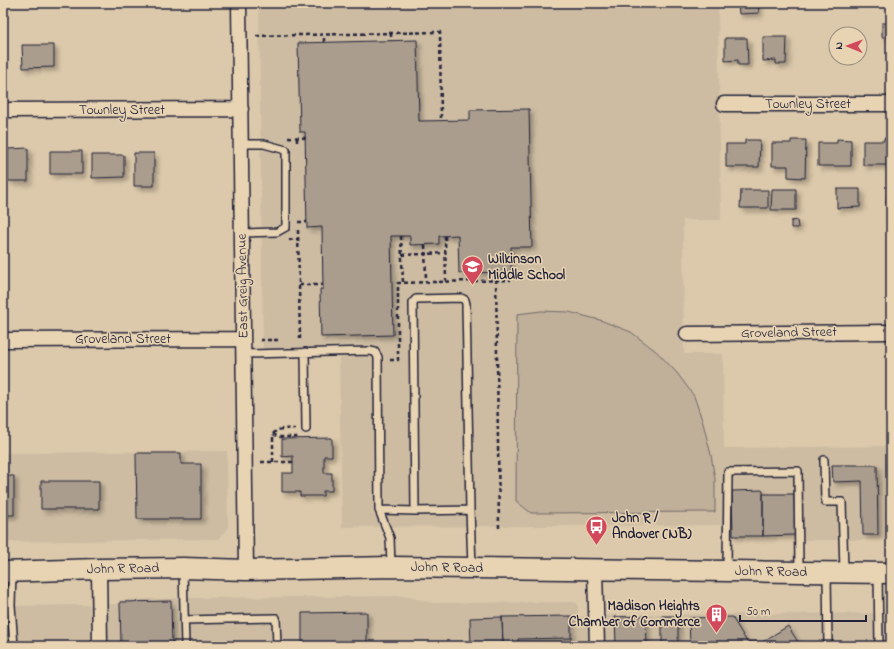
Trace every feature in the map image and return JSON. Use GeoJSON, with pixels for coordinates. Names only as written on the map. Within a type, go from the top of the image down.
{"type":"FeatureCollection","features":[{"type":"Feature","properties":{"kind":"main road","name":"John R Road"},"geometry":{"type":"LineString","coordinates":[[7,572],[99,569],[183,568],[246,570],[392,567],[885,573]]}},
{"type":"Feature","properties":{"kind":"street","name":"East Greig Avenue"},"geometry":{"type":"LineString","coordinates":[[239,3],[246,570]]}},
{"type":"Feature","properties":{"kind":"street","name":"Townley Street"},"geometry":{"type":"LineString","coordinates":[[724,104],[891,104]]}},
{"type":"Feature","properties":{"kind":"street","name":"Townley Street"},"geometry":{"type":"LineString","coordinates":[[3,110],[240,109]]}},
{"type":"Feature","properties":{"kind":"street","name":"Groveland Street"},"geometry":{"type":"LineString","coordinates":[[687,334],[891,332]]}},
{"type":"Feature","properties":{"kind":"street","name":"Groveland Street"},"geometry":{"type":"LineString","coordinates":[[3,340],[244,339]]}},
{"type":"Feature","properties":{"kind":"street"},"geometry":{"type":"LineString","coordinates":[[99,569],[100,646]]}},
{"type":"Feature","properties":{"kind":"street"},"geometry":{"type":"LineString","coordinates":[[595,570],[597,646]]}},
{"type":"Feature","properties":{"kind":"lane"},"geometry":{"type":"LineString","coordinates":[[241,144],[264,144],[286,150],[286,227],[277,232],[242,233]]}},
{"type":"Feature","properties":{"kind":"lane"},"geometry":{"type":"LineString","coordinates":[[415,511],[413,302],[416,298],[461,298],[466,304],[472,568]]}},
{"type":"Feature","properties":{"kind":"lane"},"geometry":{"type":"LineString","coordinates":[[305,352],[306,429]]}},
{"type":"Feature","properties":{"kind":"lane"},"geometry":{"type":"LineString","coordinates":[[244,354],[375,352],[378,357],[379,510],[390,538],[392,567]]}},
{"type":"Feature","properties":{"kind":"lane"},"geometry":{"type":"LineString","coordinates":[[824,460],[825,502],[842,502],[828,646]]}},
{"type":"Feature","properties":{"kind":"lane"},"geometry":{"type":"LineString","coordinates":[[727,572],[728,472],[798,471],[799,572]]}},
{"type":"Feature","properties":{"kind":"lane"},"geometry":{"type":"LineString","coordinates":[[379,510],[470,510]]}},
{"type":"Feature","properties":{"kind":"lane"},"geometry":{"type":"LineString","coordinates":[[183,568],[185,646]]}},
{"type":"Feature","properties":{"kind":"lane"},"geometry":{"type":"LineString","coordinates":[[7,572],[14,646]]}},
{"type":"Feature","properties":{"kind":"lane"},"geometry":{"type":"LineString","coordinates":[[879,646],[885,573]]}},
{"type":"Feature","properties":{"kind":"lane"},"geometry":{"type":"LineString","coordinates":[[184,620],[276,618],[277,646]]}},
{"type":"Feature","properties":{"kind":"path"},"geometry":{"type":"LineString","coordinates":[[256,36],[440,32],[441,121]]}},
{"type":"Feature","properties":{"kind":"path"},"geometry":{"type":"LineString","coordinates":[[391,34],[391,41]]}},
{"type":"Feature","properties":{"kind":"path"},"geometry":{"type":"LineString","coordinates":[[324,35],[324,42]]}},
{"type":"Feature","properties":{"kind":"path"},"geometry":{"type":"LineString","coordinates":[[297,138],[297,145]]}},
{"type":"Feature","properties":{"kind":"path"},"geometry":{"type":"LineString","coordinates":[[298,215],[300,340]]}},
{"type":"Feature","properties":{"kind":"path"},"geometry":{"type":"LineString","coordinates":[[298,222],[307,222]]}},
{"type":"Feature","properties":{"kind":"path"},"geometry":{"type":"LineString","coordinates":[[401,236],[403,283]]}},
{"type":"Feature","properties":{"kind":"path"},"geometry":{"type":"LineString","coordinates":[[445,236],[446,282]]}},
{"type":"Feature","properties":{"kind":"path"},"geometry":{"type":"LineString","coordinates":[[425,244],[426,282]]}},
{"type":"Feature","properties":{"kind":"path"},"geometry":{"type":"LineString","coordinates":[[402,255],[445,253]]}},
{"type":"Feature","properties":{"kind":"path"},"geometry":{"type":"LineString","coordinates":[[496,272],[499,530]]}},
{"type":"Feature","properties":{"kind":"path"},"geometry":{"type":"LineString","coordinates":[[299,285],[323,285]]}},
{"type":"Feature","properties":{"kind":"path"},"geometry":{"type":"LineString","coordinates":[[274,462],[273,434],[275,431],[279,429],[306,429]]}},
{"type":"Feature","properties":{"kind":"path"},"geometry":{"type":"LineString","coordinates":[[261,462],[293,462]]}},
{"type":"Feature","properties":{"kind":"shaded area","name":"Wilkinson Middle School"},"geometry":{"type":"Polygon","coordinates":[[[259,3],[718,3],[721,220],[683,220],[684,354],[723,354],[724,448],[891,446],[891,540],[803,540],[795,535],[725,537],[725,525],[342,527],[339,357],[263,357],[259,3]]]}},
{"type":"Feature","properties":{"kind":"shaded area"},"geometry":{"type":"Polygon","coordinates":[[[541,311],[569,312],[600,320],[631,332],[657,352],[677,373],[694,396],[703,423],[715,479],[715,512],[531,513],[516,501],[517,314],[541,311]]]}},
{"type":"Feature","properties":{"kind":"shaded area"},"geometry":{"type":"Polygon","coordinates":[[[227,451],[228,528],[218,539],[3,542],[3,453],[227,451]]]}},
{"type":"Feature","properties":{"kind":"shaded area"},"geometry":{"type":"Polygon","coordinates":[[[404,596],[433,603],[574,602],[577,603],[578,606],[578,617],[616,615],[891,613],[891,646],[3,646],[3,606],[117,604],[120,600],[195,598],[404,596]]]}},
{"type":"Feature","properties":{"kind":"building"},"geometry":{"type":"Polygon","coordinates":[[[738,3],[758,3],[759,13],[739,14],[738,3]]]}},
{"type":"Feature","properties":{"kind":"building"},"geometry":{"type":"Polygon","coordinates":[[[882,23],[891,23],[891,37],[882,37],[882,23]]]}},
{"type":"Feature","properties":{"kind":"building"},"geometry":{"type":"Polygon","coordinates":[[[763,37],[787,37],[786,64],[776,64],[776,60],[763,61],[763,37]]]}},
{"type":"Feature","properties":{"kind":"building"},"geometry":{"type":"Polygon","coordinates":[[[725,38],[747,38],[748,65],[738,65],[738,60],[725,61],[725,38]]]}},
{"type":"Feature","properties":{"kind":"building"},"geometry":{"type":"Polygon","coordinates":[[[417,40],[419,121],[470,120],[470,110],[529,109],[532,247],[511,247],[511,272],[459,273],[458,235],[439,236],[439,244],[410,245],[410,236],[391,236],[393,335],[321,337],[320,289],[323,289],[322,227],[307,228],[305,132],[300,132],[298,43],[417,40]]]}},
{"type":"Feature","properties":{"kind":"building"},"geometry":{"type":"Polygon","coordinates":[[[22,45],[54,45],[54,67],[23,68],[22,45]]]}},
{"type":"Feature","properties":{"kind":"building"},"geometry":{"type":"Polygon","coordinates":[[[884,138],[891,139],[891,165],[863,165],[863,141],[884,141],[884,138]]]}},
{"type":"Feature","properties":{"kind":"building"},"geometry":{"type":"Polygon","coordinates":[[[837,139],[851,140],[851,166],[818,166],[818,143],[837,143],[837,139]]]}},
{"type":"Feature","properties":{"kind":"building"},"geometry":{"type":"Polygon","coordinates":[[[745,140],[760,140],[759,167],[726,167],[726,144],[745,144],[745,140]]]}},
{"type":"Feature","properties":{"kind":"building"},"geometry":{"type":"Polygon","coordinates":[[[791,140],[806,140],[805,178],[788,177],[788,166],[772,166],[772,143],[791,143],[791,140]]]}},
{"type":"Feature","properties":{"kind":"building"},"geometry":{"type":"Polygon","coordinates":[[[28,148],[28,181],[8,181],[8,149],[28,148]]]}},
{"type":"Feature","properties":{"kind":"building"},"geometry":{"type":"Polygon","coordinates":[[[50,151],[82,151],[82,174],[50,174],[50,151]]]}},
{"type":"Feature","properties":{"kind":"building"},"geometry":{"type":"Polygon","coordinates":[[[134,153],[154,153],[154,186],[134,186],[134,153]]]}},
{"type":"Feature","properties":{"kind":"building"},"geometry":{"type":"Polygon","coordinates":[[[92,155],[124,155],[124,177],[92,178],[92,155]]]}},
{"type":"Feature","properties":{"kind":"building"},"geometry":{"type":"Polygon","coordinates":[[[887,188],[891,188],[891,204],[886,204],[887,188]]]}},
{"type":"Feature","properties":{"kind":"building"},"geometry":{"type":"Polygon","coordinates":[[[772,189],[796,189],[796,210],[771,210],[772,189]]]}},
{"type":"Feature","properties":{"kind":"building"},"geometry":{"type":"Polygon","coordinates":[[[837,189],[860,189],[860,207],[837,208],[837,189]]]}},
{"type":"Feature","properties":{"kind":"building"},"geometry":{"type":"Polygon","coordinates":[[[741,190],[768,190],[768,208],[740,208],[741,190]]]}},
{"type":"Feature","properties":{"kind":"building"},"geometry":{"type":"Polygon","coordinates":[[[797,220],[798,228],[791,228],[791,221],[797,220]]]}},
{"type":"Feature","properties":{"kind":"building"},"geometry":{"type":"Polygon","coordinates":[[[332,438],[332,456],[324,456],[324,473],[332,473],[332,491],[323,491],[323,496],[300,496],[300,492],[282,492],[282,473],[293,473],[293,456],[282,457],[282,439],[332,438]]]}},
{"type":"Feature","properties":{"kind":"building"},"geometry":{"type":"Polygon","coordinates":[[[136,453],[181,453],[181,464],[201,464],[201,519],[137,519],[136,453]]]}},
{"type":"Feature","properties":{"kind":"building"},"geometry":{"type":"Polygon","coordinates":[[[832,465],[877,465],[878,535],[863,535],[862,481],[833,482],[832,465]]]}},
{"type":"Feature","properties":{"kind":"building"},"geometry":{"type":"Polygon","coordinates":[[[3,476],[14,476],[14,515],[3,515],[3,476]]]}},
{"type":"Feature","properties":{"kind":"building"},"geometry":{"type":"Polygon","coordinates":[[[41,481],[99,481],[99,509],[41,509],[41,481]]]}},
{"type":"Feature","properties":{"kind":"building"},"geometry":{"type":"Polygon","coordinates":[[[763,490],[763,536],[733,536],[732,491],[763,490]]]}},
{"type":"Feature","properties":{"kind":"building"},"geometry":{"type":"Polygon","coordinates":[[[763,494],[794,494],[795,535],[763,536],[763,494]]]}},
{"type":"Feature","properties":{"kind":"building"},"geometry":{"type":"Polygon","coordinates":[[[171,601],[172,646],[121,646],[120,602],[171,601]]]}},
{"type":"Feature","properties":{"kind":"building"},"geometry":{"type":"Polygon","coordinates":[[[367,612],[367,646],[302,646],[302,613],[367,612]]]}},
{"type":"Feature","properties":{"kind":"building"},"geometry":{"type":"Polygon","coordinates":[[[571,616],[571,638],[518,639],[518,646],[503,646],[502,617],[571,616]]]}},
{"type":"Feature","properties":{"kind":"building"},"geometry":{"type":"Polygon","coordinates":[[[646,616],[647,646],[616,646],[615,617],[646,616]]]}},
{"type":"Feature","properties":{"kind":"building"},"geometry":{"type":"Polygon","coordinates":[[[662,616],[678,616],[678,646],[662,646],[662,616]]]}},
{"type":"Feature","properties":{"kind":"building"},"geometry":{"type":"Polygon","coordinates":[[[502,617],[503,646],[471,646],[470,618],[502,617]]]}},
{"type":"Feature","properties":{"kind":"building","name":"Madison Heights Chamber of Commerce"},"geometry":{"type":"Polygon","coordinates":[[[732,617],[747,642],[762,642],[788,626],[798,642],[798,646],[690,646],[689,618],[732,617]]]}},
{"type":"Feature","properties":{"kind":"place","name":"Wilkinson Middle School"},"geometry":{"type":"Point","coordinates":[473,286]}},
{"type":"Feature","properties":{"kind":"place","name":"John R / Andover (NB)"},"geometry":{"type":"Point","coordinates":[597,546]}},
{"type":"Feature","properties":{"kind":"place","name":"Madison Heights Chamber of Commerce"},"geometry":{"type":"Point","coordinates":[716,634]}}]}
